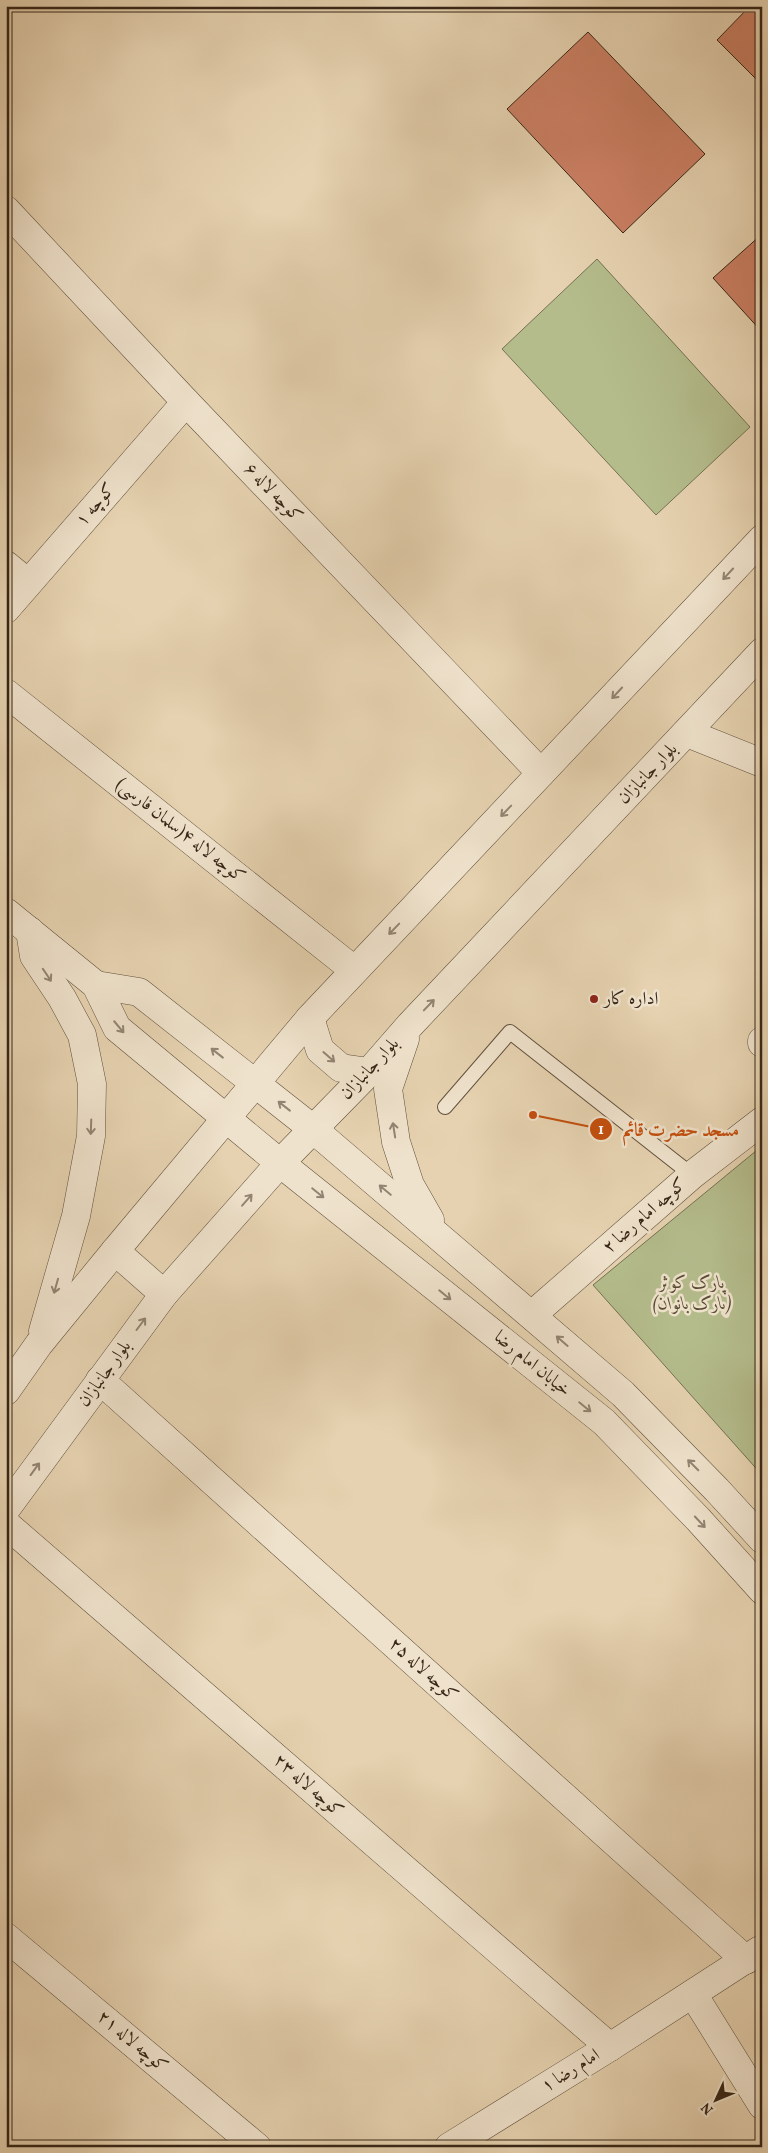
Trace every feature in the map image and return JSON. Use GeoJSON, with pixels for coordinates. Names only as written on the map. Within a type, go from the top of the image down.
{"type":"FeatureCollection","features":[{"type":"Feature","properties":{"kind":"street","name":"کوچه لاله ۶"},"geometry":{"type":"LineString","coordinates":[[6,210],[186,402],[541,773]]}},
{"type":"Feature","properties":{"kind":"street","name":"کوچه ۱"},"geometry":{"type":"LineString","coordinates":[[6,609],[186,402]]}},
{"type":"Feature","properties":{"kind":"street"},"geometry":{"type":"LineString","coordinates":[[6,1391],[40,1344],[114,1251],[310,1018],[762,539]]}},
{"type":"Feature","properties":{"kind":"street"},"geometry":{"type":"LineString","coordinates":[[6,565],[28,583]]}},
{"type":"Feature","properties":{"kind":"street","name":"بلوار جانبازان"},"geometry":{"type":"LineString","coordinates":[[6,1509],[164,1294],[280,1162],[369,1072],[410,1025],[762,652]]}},
{"type":"Feature","properties":{"kind":"street","name":"کوچه لاله ۴(سلمان فارسی)"},"geometry":{"type":"LineString","coordinates":[[6,693],[354,970]]}},
{"type":"Feature","properties":{"kind":"street"},"geometry":{"type":"LineString","coordinates":[[687,733],[762,763]]}},
{"type":"Feature","properties":{"kind":"street"},"geometry":{"type":"LineString","coordinates":[[6,912],[96,985]]}},
{"type":"Feature","properties":{"kind":"street"},"geometry":{"type":"LineString","coordinates":[[30,931],[34,956],[62,998],[82,1035],[92,1084],[91,1136],[76,1216],[40,1344]]}},
{"type":"Feature","properties":{"kind":"street","name":"خیابان امام رضا"},"geometry":{"type":"LineString","coordinates":[[96,985],[139,992],[313,1129],[623,1394],[762,1538]]}},
{"type":"Feature","properties":{"kind":"street","name":"خیابان امام رضا"},"geometry":{"type":"LineString","coordinates":[[96,985],[117,1028],[619,1436],[762,1590]]}},
{"type":"Feature","properties":{"kind":"street"},"geometry":{"type":"LineString","coordinates":[[310,1018],[320,1050],[341,1068],[369,1072]]}},
{"type":"Feature","properties":{"kind":"street"},"geometry":{"type":"LineString","coordinates":[[410,1025],[388,1089],[396,1142],[410,1185],[441,1238]]}},
{"type":"Feature","properties":{"kind":"street","name":"کوچه امام رضا ۲"},"geometry":{"type":"LineString","coordinates":[[532,1315],[692,1175],[762,1121]]}},
{"type":"Feature","properties":{"kind":"street"},"geometry":{"type":"LineString","coordinates":[[114,1251],[164,1294]]}},
{"type":"Feature","properties":{"kind":"street","name":"کوچه لاله ۲۵"},"geometry":{"type":"LineString","coordinates":[[100,1380],[754,1955]]}},
{"type":"Feature","properties":{"kind":"street"},"geometry":{"type":"LineString","coordinates":[[619,1436],[641,1412]]}},
{"type":"Feature","properties":{"kind":"street","name":"کوچه لاله ۲۳"},"geometry":{"type":"LineString","coordinates":[[6,1524],[610,2047]]}},
{"type":"Feature","properties":{"kind":"street","name":"کوچه لاله ۲۱"},"geometry":{"type":"LineString","coordinates":[[6,1937],[257,2147]]}},
{"type":"Feature","properties":{"kind":"street","name":"امام رضا ۱"},"geometry":{"type":"LineString","coordinates":[[450,2146],[754,1955]]}},
{"type":"Feature","properties":{"kind":"street"},"geometry":{"type":"LineString","coordinates":[[693,1994],[762,2105]]}},
{"type":"Feature","properties":{"kind":"lane"},"geometry":{"type":"LineString","coordinates":[[445,1107],[510,1032],[692,1175]]}},
{"type":"Feature","properties":{"kind":"green space"},"geometry":{"type":"Polygon","coordinates":[[[597,259],[750,427],[656,515],[502,349],[597,259]]]}},
{"type":"Feature","properties":{"kind":"green space","name":"پارک کوثر (پارک بانوان)"},"geometry":{"type":"Polygon","coordinates":[[[762,1146],[762,1475],[593,1285],[762,1146]]]}},
{"type":"Feature","properties":{"kind":"building"},"geometry":{"type":"Polygon","coordinates":[[[750,6],[762,6],[762,85],[717,40],[750,6]]]}},
{"type":"Feature","properties":{"kind":"building"},"geometry":{"type":"Polygon","coordinates":[[[588,32],[705,154],[623,233],[507,109],[588,32]]]}},
{"type":"Feature","properties":{"kind":"building"},"geometry":{"type":"Polygon","coordinates":[[[762,234],[762,332],[713,278],[762,234]]]}},
{"type":"Feature","properties":{"kind":"place","name":"اداره کار"},"geometry":{"type":"Point","coordinates":[594,999]}},
{"type":"Feature","properties":{"kind":"place","name":"مسجد حضرت قائم"},"geometry":{"type":"Point","coordinates":[533,1115]}}]}
